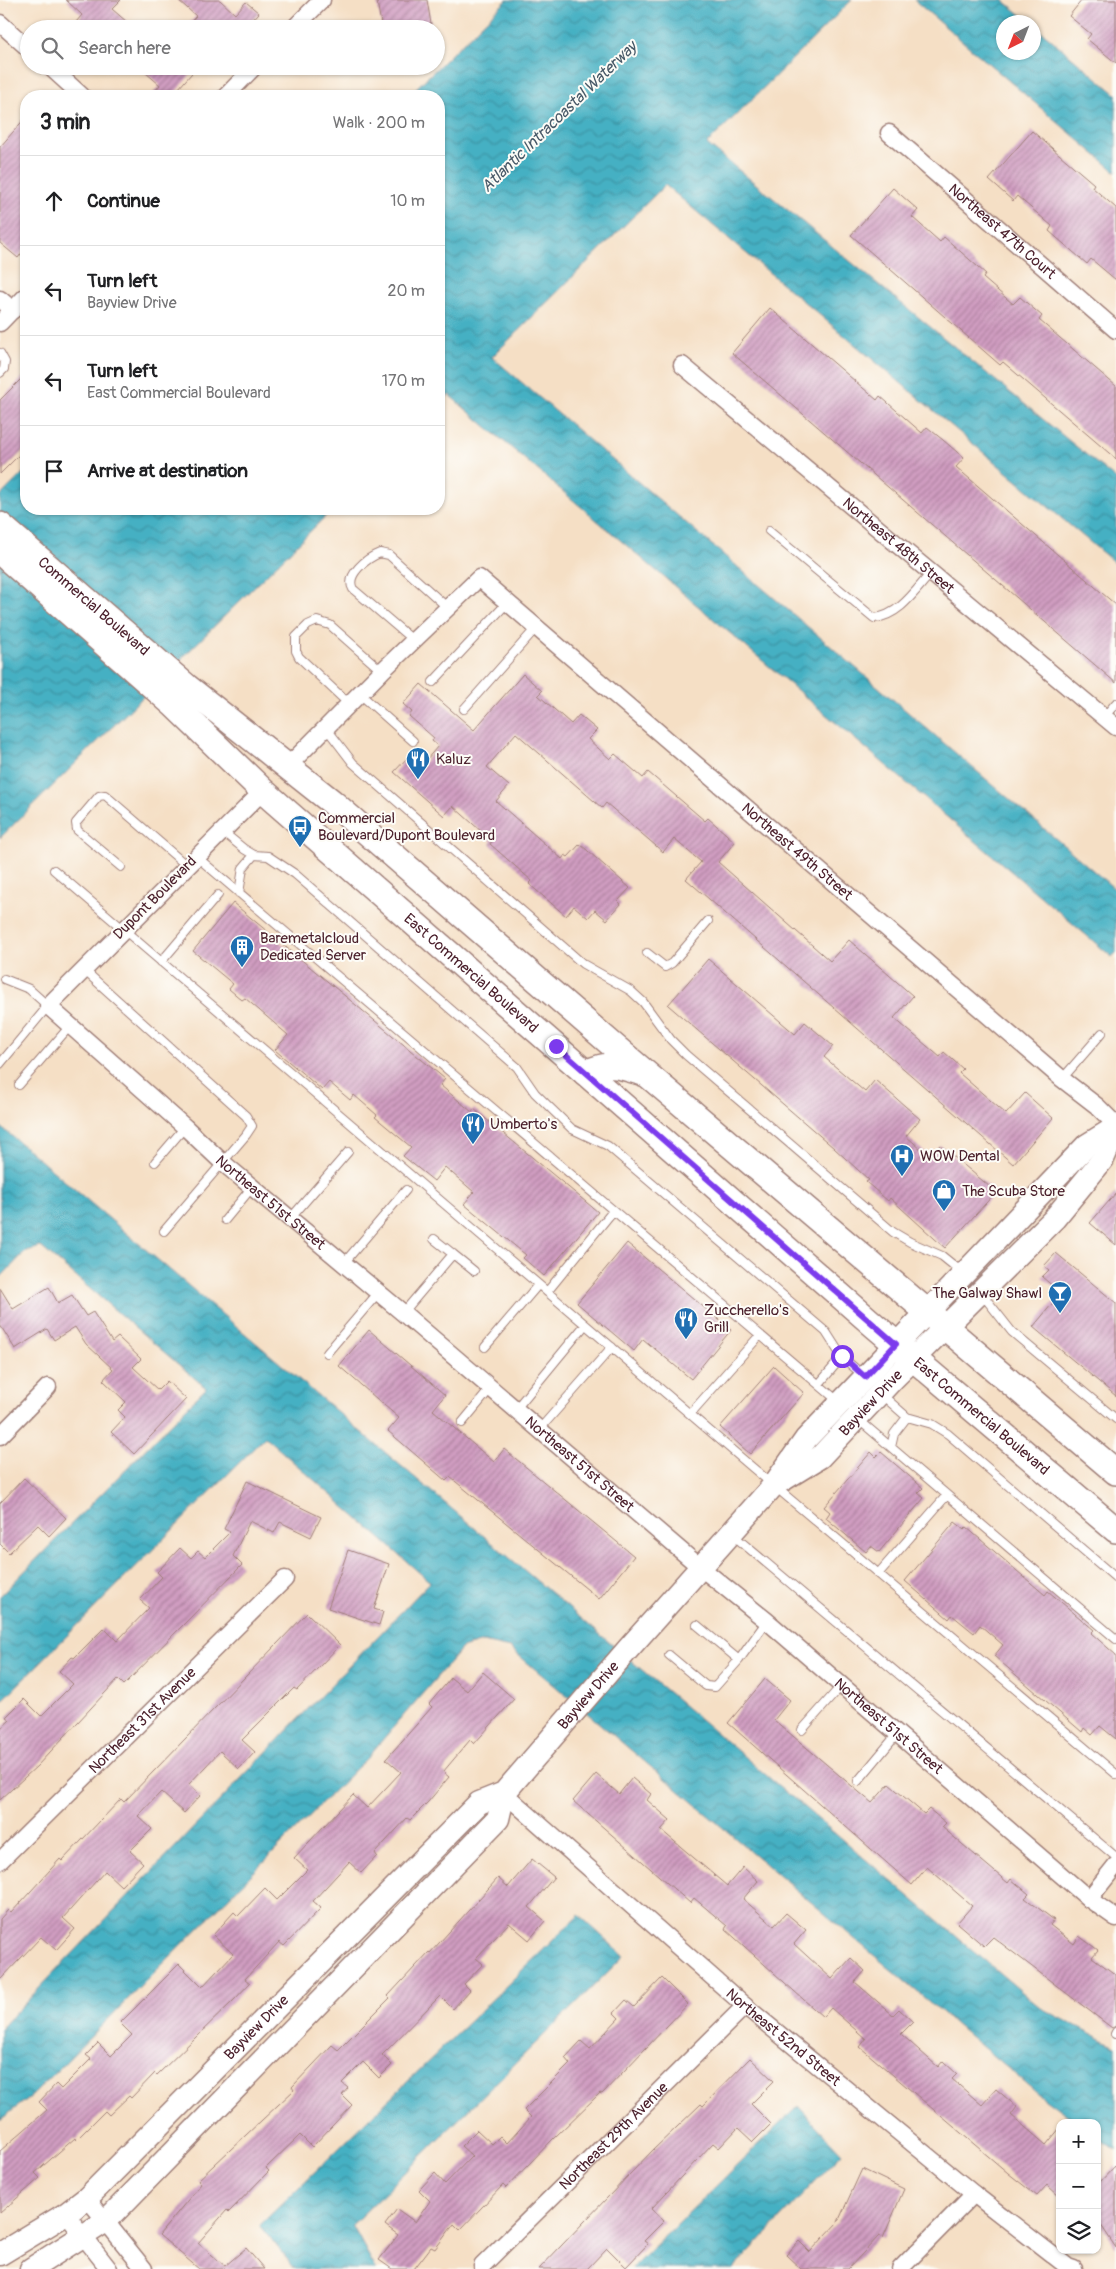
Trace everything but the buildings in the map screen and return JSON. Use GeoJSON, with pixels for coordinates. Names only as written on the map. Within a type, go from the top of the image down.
{"type":"FeatureCollection","features":[{"type":"Feature","properties":{"kind":"main road","name":"Commercial Boulevard"},"geometry":{"type":"LineString","coordinates":[[0,525],[180,696]]}},
{"type":"Feature","properties":{"kind":"main road","name":"Commercial Boulevard"},"geometry":{"type":"LineString","coordinates":[[0,552],[180,696]]}},
{"type":"Feature","properties":{"kind":"main road"},"geometry":{"type":"LineString","coordinates":[[180,696],[288,767],[332,802],[609,1042],[1116,1472]]}},
{"type":"Feature","properties":{"kind":"main road","name":"East Commercial Boulevard"},"geometry":{"type":"LineString","coordinates":[[180,696],[263,791],[905,1352],[1116,1530]]}},
{"type":"Feature","properties":{"kind":"main road"},"geometry":{"type":"LineString","coordinates":[[263,791],[278,786],[286,787],[332,802]]}},
{"type":"Feature","properties":{"kind":"main road"},"geometry":{"type":"LineString","coordinates":[[556,1046],[596,1048],[609,1042]]}},
{"type":"Feature","properties":{"kind":"main road"},"geometry":{"type":"LineString","coordinates":[[586,1073],[601,1066],[616,1065],[648,1075]]}},
{"type":"Feature","properties":{"kind":"street"},"geometry":{"type":"LineString","coordinates":[[300,20],[313,3]]}},
{"type":"Feature","properties":{"kind":"street"},"geometry":{"type":"LineString","coordinates":[[0,23],[20,41]]}},
{"type":"Feature","properties":{"kind":"street"},"geometry":{"type":"LineString","coordinates":[[58,75],[75,90]]}},
{"type":"Feature","properties":{"kind":"street"},"geometry":{"type":"LineString","coordinates":[[232,90],[247,75]]}},
{"type":"Feature","properties":{"kind":"street","name":"Northeast 47th Court"},"geometry":{"type":"LineString","coordinates":[[889,132],[1116,330]]}},
{"type":"Feature","properties":{"kind":"street"},"geometry":{"type":"LineString","coordinates":[[0,299],[12,310]]}},
{"type":"Feature","properties":{"kind":"street"},"geometry":{"type":"LineString","coordinates":[[0,322],[20,302]]}},
{"type":"Feature","properties":{"kind":"street","name":"Northeast 48th Street"},"geometry":{"type":"LineString","coordinates":[[682,365],[1110,722]]}},
{"type":"Feature","properties":{"kind":"street","name":"Northeast 49th Street"},"geometry":{"type":"LineString","coordinates":[[448,608],[479,578],[1062,1078],[1098,1106],[1116,1127]]}},
{"type":"Feature","properties":{"kind":"street"},"geometry":{"type":"LineString","coordinates":[[288,767],[382,671],[448,608]]}},
{"type":"Feature","properties":{"kind":"street","name":"Dupont Boulevard"},"geometry":{"type":"LineString","coordinates":[[48,1006],[263,791]]}},
{"type":"Feature","properties":{"kind":"street","name":"Northeast 51st Street"},"geometry":{"type":"LineString","coordinates":[[48,1006],[222,1162],[403,1313],[538,1431],[842,1684],[1089,1899],[1116,1918]]}},
{"type":"Feature","properties":{"kind":"street","name":"Bayview Drive"},"geometry":{"type":"LineString","coordinates":[[937,1320],[964,1275],[1087,1145],[1116,1127]]}},
{"type":"Feature","properties":{"kind":"street","name":"Bayview Drive"},"geometry":{"type":"LineString","coordinates":[[30,2269],[106,2221],[498,1819],[504,1793],[700,1567],[774,1486],[806,1439],[865,1377],[905,1352],[937,1320],[981,1292],[1054,1219],[1103,1160],[1116,1127]]}},
{"type":"Feature","properties":{"kind":"street","name":"Bayview Drive"},"geometry":{"type":"LineString","coordinates":[[774,1486],[820,1457],[880,1393],[905,1352]]}},
{"type":"Feature","properties":{"kind":"street"},"geometry":{"type":"LineString","coordinates":[[0,1436],[48,1387]]}},
{"type":"Feature","properties":{"kind":"street","name":"Northeast 31st Avenue"},"geometry":{"type":"LineString","coordinates":[[0,1862],[285,1578]]}},
{"type":"Feature","properties":{"kind":"street","name":"Bayview Drive"},"geometry":{"type":"LineString","coordinates":[[0,2254],[66,2214],[87,2198],[479,1803],[504,1793]]}},
{"type":"Feature","properties":{"kind":"street","name":"Northeast 52nd Street"},"geometry":{"type":"LineString","coordinates":[[504,1793],[745,2006],[974,2194],[1068,2267],[1074,2269]]}},
{"type":"Feature","properties":{"kind":"street"},"geometry":{"type":"LineString","coordinates":[[1089,1899],[1116,1866]]}},
{"type":"Feature","properties":{"kind":"street"},"geometry":{"type":"LineString","coordinates":[[404,1878],[423,1896]]}},
{"type":"Feature","properties":{"kind":"street"},"geometry":{"type":"LineString","coordinates":[[313,1970],[332,1989]]}},
{"type":"Feature","properties":{"kind":"street","name":"Northeast 29th Avenue"},"geometry":{"type":"LineString","coordinates":[[482,2266],[745,2006]]}},
{"type":"Feature","properties":{"kind":"street"},"geometry":{"type":"LineString","coordinates":[[266,2018],[285,2037]]}},
{"type":"Feature","properties":{"kind":"street"},"geometry":{"type":"LineString","coordinates":[[176,2107],[197,2127]]}},
{"type":"Feature","properties":{"kind":"street"},"geometry":{"type":"LineString","coordinates":[[900,2269],[974,2194]]}},
{"type":"Feature","properties":{"kind":"street"},"geometry":{"type":"LineString","coordinates":[[87,2198],[144,2269]]}},
{"type":"Feature","properties":{"kind":"street"},"geometry":{"type":"LineString","coordinates":[[66,2214],[109,2269]]}},
{"type":"Feature","properties":{"kind":"lane"},"geometry":{"type":"LineString","coordinates":[[0,353],[5,362],[4,369],[0,373]]}},
{"type":"Feature","properties":{"kind":"lane"},"geometry":{"type":"LineString","coordinates":[[769,531],[874,618],[884,617],[896,611],[931,573]]}},
{"type":"Feature","properties":{"kind":"lane"},"geometry":{"type":"LineString","coordinates":[[414,641],[353,589],[351,577],[366,561],[380,552],[389,555],[448,608]]}},
{"type":"Feature","properties":{"kind":"lane"},"geometry":{"type":"LineString","coordinates":[[434,682],[507,603]]}},
{"type":"Feature","properties":{"kind":"lane"},"geometry":{"type":"LineString","coordinates":[[382,671],[323,621],[317,621],[308,625],[296,637],[296,651],[299,657],[413,741]]}},
{"type":"Feature","properties":{"kind":"lane"},"geometry":{"type":"LineString","coordinates":[[464,709],[536,628]]}},
{"type":"Feature","properties":{"kind":"lane"},"geometry":{"type":"LineString","coordinates":[[1110,722],[1116,703]]}},
{"type":"Feature","properties":{"kind":"lane"},"geometry":{"type":"LineString","coordinates":[[327,729],[353,763],[583,964],[624,987],[643,1002],[671,1040],[701,1068],[893,1232],[910,1242],[942,1256],[964,1275]]}},
{"type":"Feature","properties":{"kind":"lane"},"geometry":{"type":"LineString","coordinates":[[121,868],[77,830],[76,823],[99,796],[105,795],[192,862],[239,893],[840,1402]]}},
{"type":"Feature","properties":{"kind":"lane"},"geometry":{"type":"LineString","coordinates":[[222,831],[254,855],[268,856],[295,874],[517,1067],[535,1093],[572,1128],[608,1146],[826,1332],[842,1356],[865,1377]]}},
{"type":"Feature","properties":{"kind":"lane"},"geometry":{"type":"LineString","coordinates":[[239,893],[242,868],[254,855]]}},
{"type":"Feature","properties":{"kind":"lane"},"geometry":{"type":"LineString","coordinates":[[54,870],[774,1486],[1116,1774]]}},
{"type":"Feature","properties":{"kind":"lane"},"geometry":{"type":"LineString","coordinates":[[161,962],[218,895]]}},
{"type":"Feature","properties":{"kind":"lane"},"geometry":{"type":"LineString","coordinates":[[647,953],[665,967],[672,963],[708,921]]}},
{"type":"Feature","properties":{"kind":"lane"},"geometry":{"type":"LineString","coordinates":[[84,970],[246,1116],[252,1126],[164,1231]]}},
{"type":"Feature","properties":{"kind":"lane"},"geometry":{"type":"LineString","coordinates":[[0,1064],[48,1006],[29,989],[4,979]]}},
{"type":"Feature","properties":{"kind":"lane"},"geometry":{"type":"LineString","coordinates":[[19,1086],[70,1026]]}},
{"type":"Feature","properties":{"kind":"lane"},"geometry":{"type":"LineString","coordinates":[[1062,1078],[1102,1033]]}},
{"type":"Feature","properties":{"kind":"lane"},"geometry":{"type":"LineString","coordinates":[[155,1162],[185,1127]]}},
{"type":"Feature","properties":{"kind":"lane"},"geometry":{"type":"LineString","coordinates":[[290,1219],[348,1152]]}},
{"type":"Feature","properties":{"kind":"lane"},"geometry":{"type":"LineString","coordinates":[[225,1220],[253,1186]]}},
{"type":"Feature","properties":{"kind":"lane"},"geometry":{"type":"LineString","coordinates":[[344,1263],[406,1190]]}},
{"type":"Feature","properties":{"kind":"lane"},"geometry":{"type":"LineString","coordinates":[[547,1292],[613,1211]]}},
{"type":"Feature","properties":{"kind":"lane"},"geometry":{"type":"LineString","coordinates":[[434,1238],[474,1272]]}},
{"type":"Feature","properties":{"kind":"lane"},"geometry":{"type":"LineString","coordinates":[[403,1313],[453,1254]]}},
{"type":"Feature","properties":{"kind":"lane"},"geometry":{"type":"LineString","coordinates":[[485,1347],[538,1285]]}},
{"type":"Feature","properties":{"kind":"lane"},"geometry":{"type":"LineString","coordinates":[[981,1292],[1012,1332],[1116,1419]]}},
{"type":"Feature","properties":{"kind":"lane"},"geometry":{"type":"LineString","coordinates":[[327,1353],[378,1293]]}},
{"type":"Feature","properties":{"kind":"lane"},"geometry":{"type":"LineString","coordinates":[[514,1410],[585,1325]]}},
{"type":"Feature","properties":{"kind":"lane"},"geometry":{"type":"LineString","coordinates":[[690,1414],[760,1334]]}},
{"type":"Feature","properties":{"kind":"lane"},"geometry":{"type":"LineString","coordinates":[[538,1431],[612,1348]]}},
{"type":"Feature","properties":{"kind":"lane"},"geometry":{"type":"LineString","coordinates":[[819,1384],[842,1356]]}},
{"type":"Feature","properties":{"kind":"lane"},"geometry":{"type":"LineString","coordinates":[[462,1423],[491,1388]]}},
{"type":"Feature","properties":{"kind":"lane"},"geometry":{"type":"LineString","coordinates":[[880,1393],[907,1417],[932,1424],[948,1434],[1116,1578]]}},
{"type":"Feature","properties":{"kind":"lane"},"geometry":{"type":"LineString","coordinates":[[891,1447],[894,1434],[907,1417]]}},
{"type":"Feature","properties":{"kind":"lane"},"geometry":{"type":"LineString","coordinates":[[856,1418],[1116,1640]]}},
{"type":"Feature","properties":{"kind":"lane"},"geometry":{"type":"LineString","coordinates":[[878,1574],[947,1495]]}},
{"type":"Feature","properties":{"kind":"lane"},"geometry":{"type":"LineString","coordinates":[[731,1533],[1116,1857]]}},
{"type":"Feature","properties":{"kind":"lane"},"geometry":{"type":"LineString","coordinates":[[669,1655],[710,1688],[715,1687],[720,1684],[767,1621]]}},
{"type":"Feature","properties":{"kind":"lane"},"geometry":{"type":"LineString","coordinates":[[697,1625],[738,1660]]}},
{"type":"Feature","properties":{"kind":"lane"},"geometry":{"type":"LineString","coordinates":[[802,1730],[842,1684]]}},
{"type":"Feature","properties":{"kind":"lane"},"geometry":{"type":"LineString","coordinates":[[858,1780],[898,1733]]}},
{"type":"Feature","properties":{"kind":"water","name":"Atlantic Intracoastal Waterway"},"geometry":{"type":"Polygon","coordinates":[[[507,0],[852,0],[707,144],[1116,479],[1116,564],[665,185],[492,357],[1116,890],[1116,953],[1112,957],[449,395],[445,399],[445,90],[414,90],[430,75],[445,75],[445,60],[507,0]]]}},
{"type":"Feature","properties":{"kind":"water"},"geometry":{"type":"Polygon","coordinates":[[[914,0],[1003,0],[1021,15],[996,15],[996,60],[1041,60],[1041,31],[1116,94],[1116,172],[914,0]]]}},
{"type":"Feature","properties":{"kind":"water"},"geometry":{"type":"Polygon","coordinates":[[[20,476],[20,515],[327,515],[0,838],[0,496],[20,476]]]}},
{"type":"Feature","properties":{"kind":"water"},"geometry":{"type":"Polygon","coordinates":[[[0,1126],[1041,2008],[1116,2046],[1116,2150],[1101,2140],[1101,2119],[1073,2119],[1037,2093],[510,1648],[483,1642],[462,1648],[366,1759],[33,2095],[0,2120],[0,2029],[430,1582],[265,1437],[0,1703],[0,1596],[206,1388],[41,1247],[26,1251],[0,1278],[0,1126]]]}},
{"type":"Feature","properties":{"kind":"water"},"geometry":{"type":"Polygon","coordinates":[[[579,1915],[624,1956],[352,2225],[376,2269],[295,2269],[260,2225],[579,1915]]]}},
{"type":"Feature","properties":{"kind":"water"},"geometry":{"type":"Polygon","coordinates":[[[798,2106],[842,2153],[733,2269],[631,2269],[798,2106]]]}},
{"type":"Feature","properties":{"kind":"place","name":"Kaluz"},"geometry":{"type":"Point","coordinates":[418,780]}},
{"type":"Feature","properties":{"kind":"place","name":"Commercial Boulevard/Dupont Boulevard"},"geometry":{"type":"Point","coordinates":[300,848]}},
{"type":"Feature","properties":{"kind":"place","name":"Baremetalcloud Dedicated Server"},"geometry":{"type":"Point","coordinates":[242,968]}},
{"type":"Feature","properties":{"kind":"place","name":"Umberto's"},"geometry":{"type":"Point","coordinates":[473,1145]}},
{"type":"Feature","properties":{"kind":"place","name":"WOW Dental"},"geometry":{"type":"Point","coordinates":[902,1177]}},
{"type":"Feature","properties":{"kind":"place","name":"The Scuba Store"},"geometry":{"type":"Point","coordinates":[944,1212]}},
{"type":"Feature","properties":{"kind":"place","name":"The Galway Shawl"},"geometry":{"type":"Point","coordinates":[1060,1314]}},
{"type":"Feature","properties":{"kind":"place","name":"Zuccherello's Grill"},"geometry":{"type":"Point","coordinates":[686,1340]}},
{"type":"Feature","properties":{"kind":"route"},"geometry":{"type":"LineString","coordinates":[[556,1046],[896,1344],[865,1377],[842,1356]]}}]}
